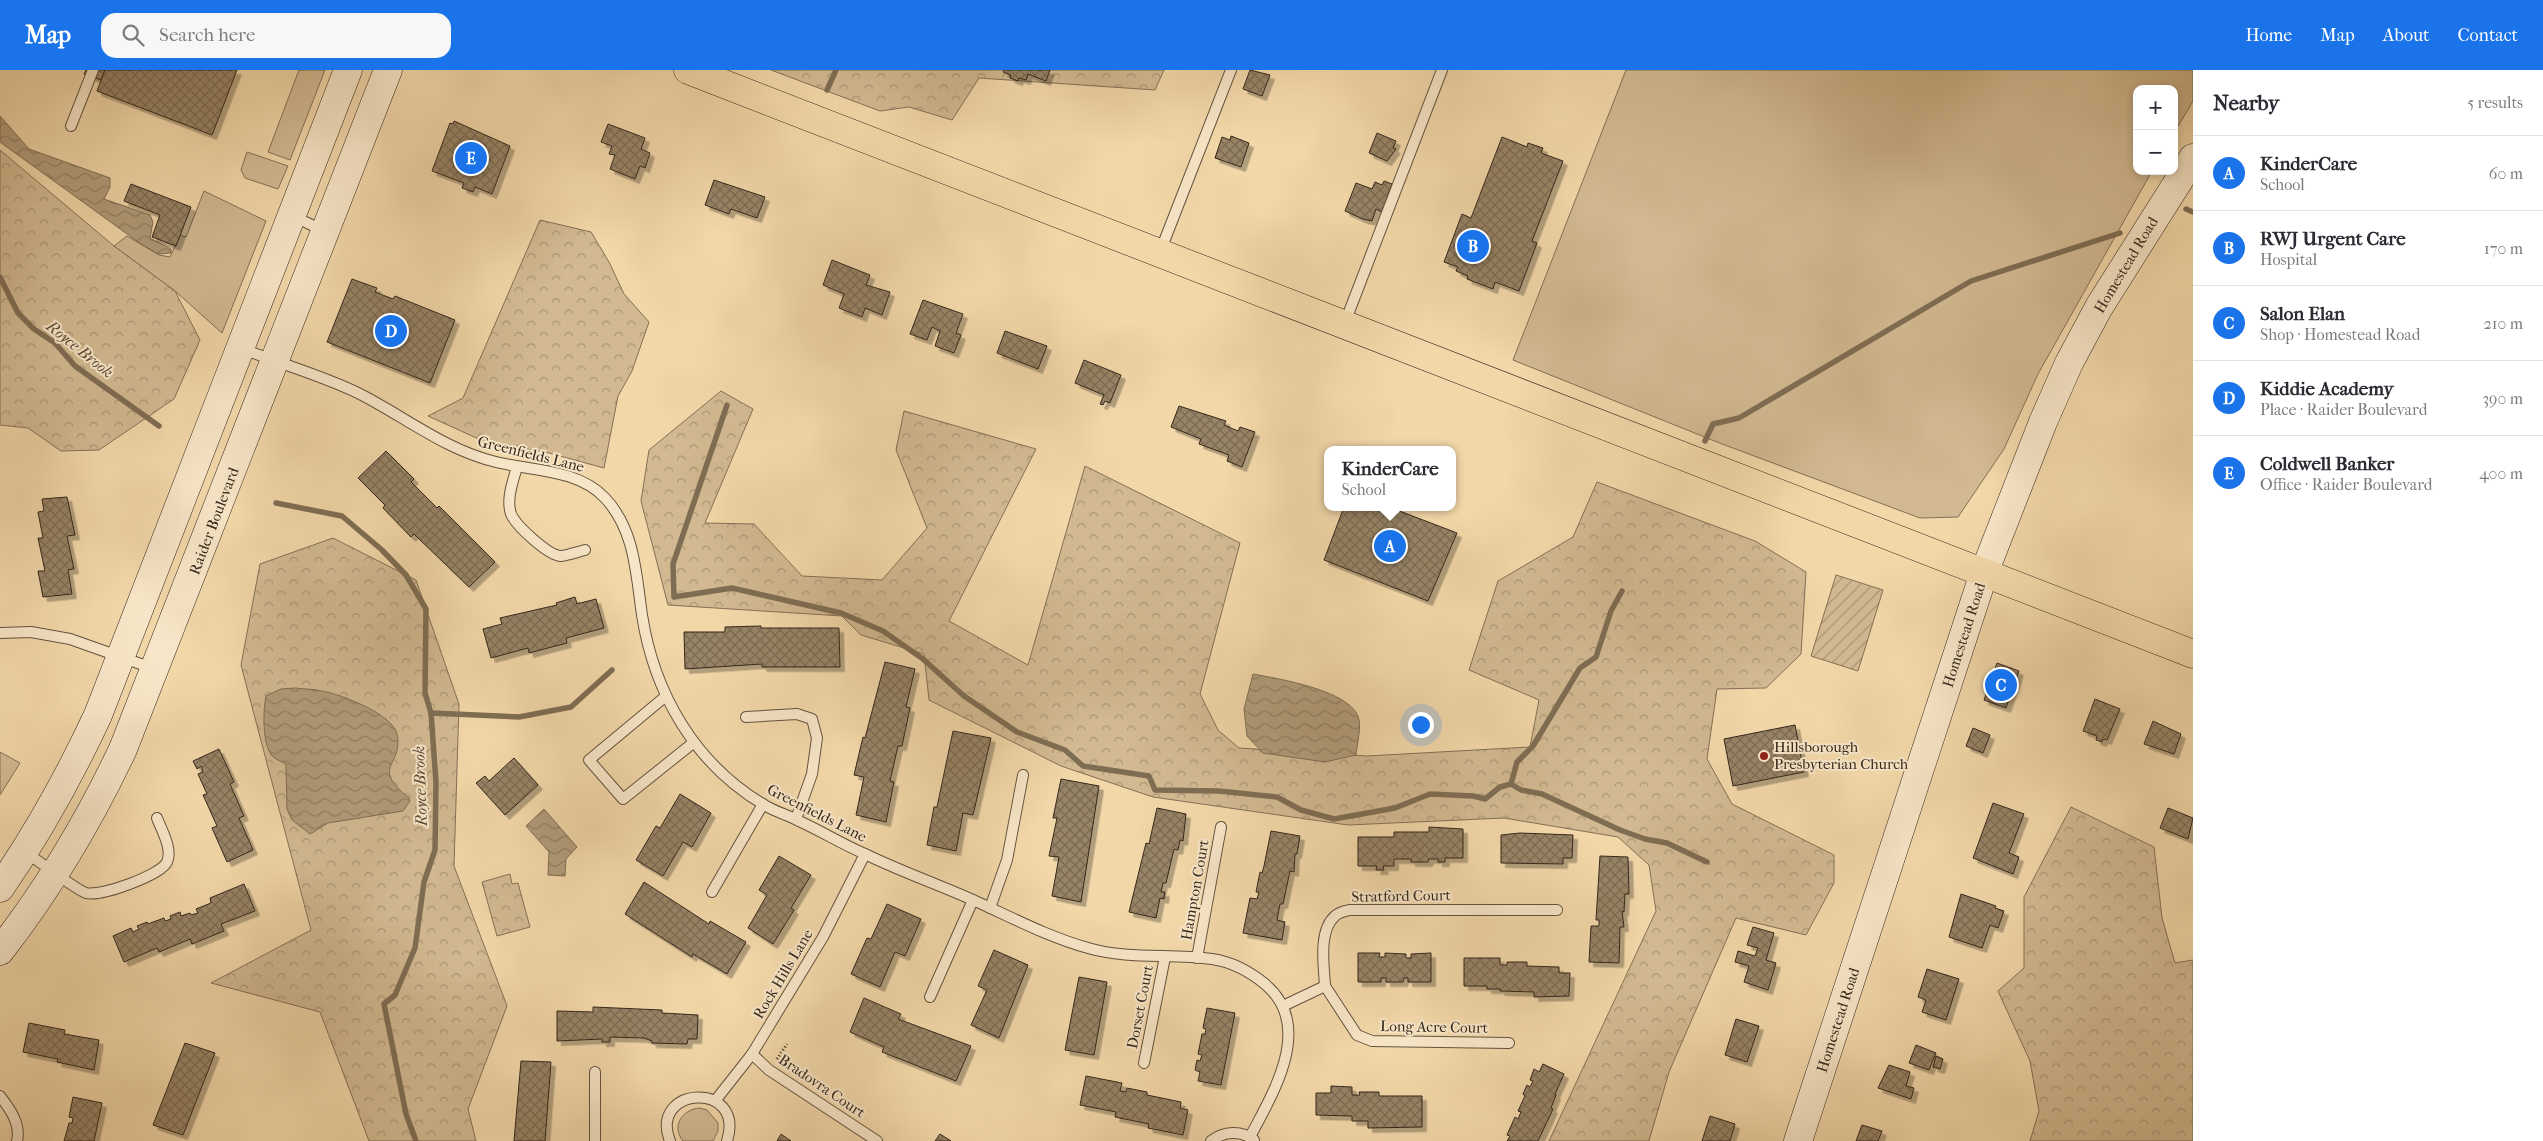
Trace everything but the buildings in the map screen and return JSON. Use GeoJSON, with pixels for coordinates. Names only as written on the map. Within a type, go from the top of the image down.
{"type":"FeatureCollection","features":[{"type":"Feature","properties":{"kind":"main road"},"geometry":{"type":"LineString","coordinates":[[688,70],[2193,654]]}},
{"type":"Feature","properties":{"kind":"street"},"geometry":{"type":"LineString","coordinates":[[0,888],[25,852],[78,758],[121,657],[348,70]]}},
{"type":"Feature","properties":{"kind":"street","name":"Raider Boulevard"},"geometry":{"type":"LineString","coordinates":[[0,951],[56,872],[106,785],[137,718],[388,70]]}},
{"type":"Feature","properties":{"kind":"street","name":"Homestead Road"},"geometry":{"type":"LineString","coordinates":[[1798,1141],[1984,573],[2069,362],[2120,273],[2193,158]]}},
{"type":"Feature","properties":{"kind":"lane"},"geometry":{"type":"LineString","coordinates":[[72,126],[93,70]]}},
{"type":"Feature","properties":{"kind":"lane"},"geometry":{"type":"LineString","coordinates":[[1159,253],[1231,70]]}},
{"type":"Feature","properties":{"kind":"lane"},"geometry":{"type":"LineString","coordinates":[[1344,326],[1442,70]]}},
{"type":"Feature","properties":{"kind":"lane"},"geometry":{"type":"LineString","coordinates":[[292,216],[326,232]]}},
{"type":"Feature","properties":{"kind":"lane","name":"Greenfields Lane"},"geometry":{"type":"LineString","coordinates":[[240,347],[357,393],[464,452],[517,467],[560,474],[586,482],[603,496],[622,519],[632,550],[646,636],[657,677],[666,696],[693,743],[721,771],[763,804],[865,854],[973,900],[1053,937],[1090,949],[1124,955],[1197,958],[1230,963],[1251,973],[1272,990],[1284,1006]]}},
{"type":"Feature","properties":{"kind":"lane"},"geometry":{"type":"LineString","coordinates":[[517,467],[510,500],[511,514],[520,525],[550,553],[561,556],[585,550]]}},
{"type":"Feature","properties":{"kind":"lane"},"geometry":{"type":"LineString","coordinates":[[0,633],[31,632],[70,638],[156,669]]}},
{"type":"Feature","properties":{"kind":"lane"},"geometry":{"type":"LineString","coordinates":[[666,696],[589,760],[623,799],[693,743]]}},
{"type":"Feature","properties":{"kind":"lane"},"geometry":{"type":"LineString","coordinates":[[746,717],[796,714],[812,719],[817,738],[812,774],[796,819]]}},
{"type":"Feature","properties":{"kind":"lane"},"geometry":{"type":"LineString","coordinates":[[990,908],[1007,860],[1023,775]]}},
{"type":"Feature","properties":{"kind":"lane"},"geometry":{"type":"LineString","coordinates":[[712,892],[763,804]]}},
{"type":"Feature","properties":{"kind":"lane"},"geometry":{"type":"LineString","coordinates":[[25,852],[87,893],[107,892],[159,870],[167,862],[169,852],[156,818]]}},
{"type":"Feature","properties":{"kind":"lane","name":"Hampton Court"},"geometry":{"type":"LineString","coordinates":[[1197,958],[1221,827]]}},
{"type":"Feature","properties":{"kind":"lane","name":"Rock Hills Lane"},"geometry":{"type":"LineString","coordinates":[[715,1101],[752,1054],[823,938],[865,854]]}},
{"type":"Feature","properties":{"kind":"lane"},"geometry":{"type":"LineString","coordinates":[[930,997],[973,900]]}},
{"type":"Feature","properties":{"kind":"lane","name":"Stratford Court"},"geometry":{"type":"LineString","coordinates":[[1325,986],[1325,942],[1328,925],[1336,914],[1350,910],[1556,910]]}},
{"type":"Feature","properties":{"kind":"lane","name":"Dorset Court"},"geometry":{"type":"LineString","coordinates":[[1144,1063],[1165,957]]}},
{"type":"Feature","properties":{"kind":"lane"},"geometry":{"type":"LineString","coordinates":[[1211,1141],[1228,1133],[1240,1133],[1252,1139],[1281,1077],[1287,1058],[1288,1033],[1284,1006],[1325,986]]}},
{"type":"Feature","properties":{"kind":"lane","name":"Long Acre Court"},"geometry":{"type":"LineString","coordinates":[[1325,986],[1357,1036],[1372,1040],[1510,1043]]}},
{"type":"Feature","properties":{"kind":"lane","name":"Bradovra Court"},"geometry":{"type":"LineString","coordinates":[[752,1054],[770,1070],[877,1141]]}},
{"type":"Feature","properties":{"kind":"lane"},"geometry":{"type":"LineString","coordinates":[[595,1072],[595,1141]]}},
{"type":"Feature","properties":{"kind":"lane"},"geometry":{"type":"LineString","coordinates":[[0,1096],[14,1117],[17,1141]]}},
{"type":"Feature","properties":{"kind":"lane"},"geometry":{"type":"LineString","coordinates":[[670,1141],[666,1125],[674,1107],[690,1097],[700,1096],[715,1101],[725,1111],[729,1122],[727,1141]]}},
{"type":"Feature","properties":{"kind":"path"},"geometry":{"type":"LineString","coordinates":[[777,1059],[787,1044]]}},
{"type":"Feature","properties":{"kind":"green space"},"geometry":{"type":"Polygon","coordinates":[[[299,70],[325,70],[290,160],[268,152],[299,70]]]}},
{"type":"Feature","properties":{"kind":"green space"},"geometry":{"type":"Polygon","coordinates":[[[771,70],[1164,70],[1155,90],[979,78],[952,120],[909,107],[880,111],[771,70]]]}},
{"type":"Feature","properties":{"kind":"green space"},"geometry":{"type":"Polygon","coordinates":[[[1626,70],[2193,70],[2193,101],[2178,126],[2178,85],[2133,85],[2133,175],[2150,175],[2038,374],[2004,449],[1958,517],[1920,518],[1722,444],[1513,360],[1626,70]]]}},
{"type":"Feature","properties":{"kind":"green space"},"geometry":{"type":"Polygon","coordinates":[[[0,150],[114,246],[175,291],[200,340],[174,399],[99,450],[61,451],[28,428],[0,425],[0,150]]]}},
{"type":"Feature","properties":{"kind":"green space"},"geometry":{"type":"Polygon","coordinates":[[[247,152],[288,166],[278,189],[245,178],[241,170],[247,152]]]}},
{"type":"Feature","properties":{"kind":"green space"},"geometry":{"type":"Polygon","coordinates":[[[204,191],[266,221],[222,333],[175,291],[114,246],[127,236],[159,255],[170,257],[180,235],[186,237],[204,191]]]}},
{"type":"Feature","properties":{"kind":"green space"},"geometry":{"type":"Polygon","coordinates":[[[540,220],[591,232],[609,262],[624,294],[649,322],[632,371],[618,396],[604,468],[549,453],[483,441],[428,416],[463,398],[540,220]]]}},
{"type":"Feature","properties":{"kind":"green space"},"geometry":{"type":"Polygon","coordinates":[[[721,391],[753,409],[705,523],[754,524],[802,576],[882,580],[927,528],[896,450],[904,411],[1036,449],[949,621],[1028,665],[1085,466],[1240,543],[1200,694],[1218,730],[1239,748],[1367,756],[1530,747],[1539,700],[1469,670],[1498,581],[1573,537],[1597,482],[1755,541],[1806,572],[1801,654],[1766,688],[1717,689],[1707,759],[1732,804],[1834,855],[1834,883],[1806,935],[1736,918],[1669,1072],[1649,1141],[1549,1141],[1656,911],[1649,865],[1618,837],[1504,818],[1348,825],[1153,797],[1061,766],[929,700],[924,654],[861,635],[842,616],[668,605],[641,501],[649,450],[721,391]]]}},
{"type":"Feature","properties":{"kind":"green space"},"geometry":{"type":"Polygon","coordinates":[[[333,538],[416,580],[459,704],[454,866],[507,1006],[468,1109],[476,1141],[369,1141],[320,1012],[211,983],[311,930],[241,665],[260,564],[333,538]]]}},
{"type":"Feature","properties":{"kind":"green space"},"geometry":{"type":"Polygon","coordinates":[[[1836,575],[1883,590],[1858,671],[1811,656],[1836,575]]]}},
{"type":"Feature","properties":{"kind":"green space"},"geometry":{"type":"Polygon","coordinates":[[[0,752],[20,763],[0,795],[0,752]]]}},
{"type":"Feature","properties":{"kind":"green space"},"geometry":{"type":"Polygon","coordinates":[[[2071,807],[2154,847],[2162,918],[2175,963],[2193,960],[2193,1141],[2030,1141],[2039,1111],[2030,1061],[1998,991],[2024,968],[2024,897],[2071,807]]]}},
{"type":"Feature","properties":{"kind":"green space"},"geometry":{"type":"Polygon","coordinates":[[[510,874],[512,884],[518,883],[530,927],[497,936],[482,882],[510,874]]]}},
{"type":"Feature","properties":{"kind":"green space"},"geometry":{"type":"Polygon","coordinates":[[[699,1108],[707,1110],[718,1123],[718,1131],[713,1141],[683,1141],[678,1130],[678,1124],[683,1115],[699,1108]]]}},
{"type":"Feature","properties":{"kind":"water"},"geometry":{"type":"Polygon","coordinates":[[[0,116],[29,149],[110,178],[110,187],[104,199],[150,215],[153,222],[150,238],[171,249],[171,253],[158,254],[141,244],[0,142],[0,116]]]}},
{"type":"Feature","properties":{"kind":"water"},"geometry":{"type":"Polygon","coordinates":[[[1253,674],[1312,687],[1341,699],[1358,716],[1359,730],[1356,755],[1325,762],[1263,753],[1247,736],[1244,709],[1253,674]]]}},
{"type":"Feature","properties":{"kind":"water"},"geometry":{"type":"Polygon","coordinates":[[[281,689],[312,689],[341,696],[365,706],[386,719],[397,734],[398,745],[389,772],[391,779],[410,801],[403,811],[328,823],[310,834],[292,820],[287,809],[286,764],[272,756],[266,743],[264,709],[266,696],[281,689]]]}},
{"type":"Feature","properties":{"kind":"water"},"geometry":{"type":"Polygon","coordinates":[[[544,809],[577,847],[566,859],[565,876],[548,875],[549,852],[526,826],[544,809]]]}},
{"type":"Feature","properties":{"kind":"waterway"},"geometry":{"type":"LineString","coordinates":[[827,90],[836,70]]}},
{"type":"Feature","properties":{"kind":"waterway"},"geometry":{"type":"LineString","coordinates":[[2186,209],[2193,212]]}},
{"type":"Feature","properties":{"kind":"waterway"},"geometry":{"type":"LineString","coordinates":[[1705,441],[1713,424],[1739,418],[1971,281],[2120,233]]}},
{"type":"Feature","properties":{"kind":"waterway","name":"Royce Brook"},"geometry":{"type":"LineString","coordinates":[[0,277],[18,313],[34,329],[55,343],[75,366],[159,426]]}},
{"type":"Feature","properties":{"kind":"waterway"},"geometry":{"type":"LineString","coordinates":[[727,405],[673,564],[674,597],[732,588],[841,613],[883,631],[923,659],[964,696],[1017,732],[1065,750],[1083,766],[1149,776],[1155,790],[1219,791],[1277,797],[1301,810],[1334,819],[1395,808],[1430,794],[1473,796],[1485,799],[1500,787],[1511,784],[1521,790],[1542,794],[1620,830],[1645,839],[1667,843],[1707,862]]}},
{"type":"Feature","properties":{"kind":"waterway","name":"Royce Brook"},"geometry":{"type":"LineString","coordinates":[[276,503],[342,516],[382,550],[406,575],[426,609],[425,693],[431,713],[436,782],[435,850],[424,882],[415,948],[395,995],[384,1004],[406,1114],[416,1141]]}},
{"type":"Feature","properties":{"kind":"waterway"},"geometry":{"type":"LineString","coordinates":[[1511,784],[1517,762],[1533,746],[1580,668],[1596,657],[1611,611],[1622,591]]}},
{"type":"Feature","properties":{"kind":"waterway"},"geometry":{"type":"LineString","coordinates":[[431,713],[519,717],[571,707],[612,670]]}},
{"type":"Feature","properties":{"kind":"place","name":"Coldwell Banker"},"geometry":{"type":"Point","coordinates":[471,158]}},
{"type":"Feature","properties":{"kind":"place","name":"RWJ Urgent Care"},"geometry":{"type":"Point","coordinates":[1473,246]}},
{"type":"Feature","properties":{"kind":"place","name":"Kiddie Academy"},"geometry":{"type":"Point","coordinates":[391,331]}},
{"type":"Feature","properties":{"kind":"place","name":"KinderCare"},"geometry":{"type":"Point","coordinates":[1390,546]}},
{"type":"Feature","properties":{"kind":"place","name":"Salon Elan"},"geometry":{"type":"Point","coordinates":[2001,685]}},
{"type":"Feature","properties":{"kind":"place","name":"Hillsborough Presbyterian Church"},"geometry":{"type":"Point","coordinates":[1764,756]}}]}
